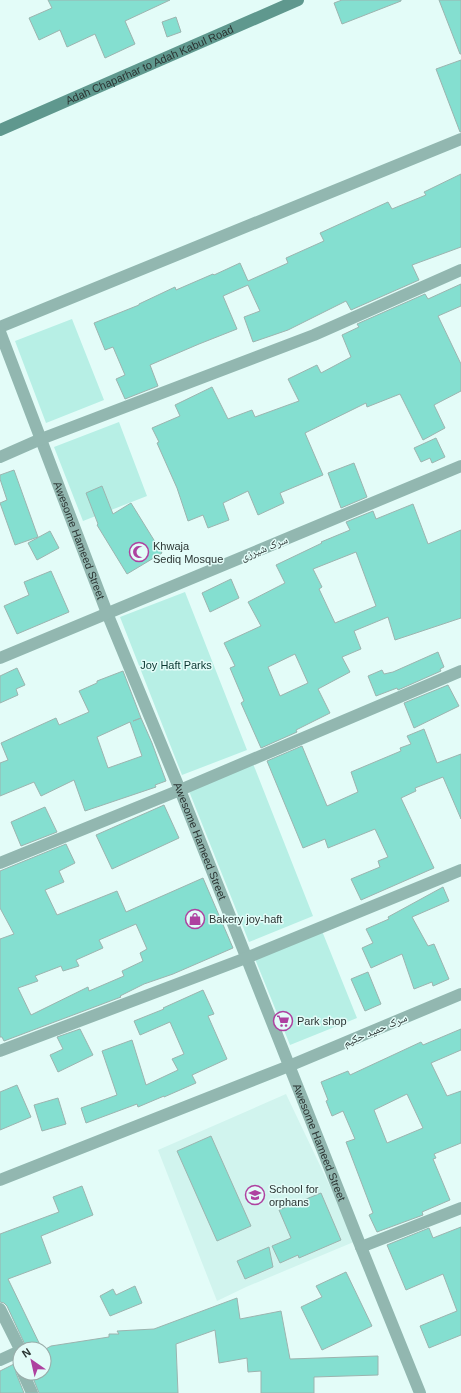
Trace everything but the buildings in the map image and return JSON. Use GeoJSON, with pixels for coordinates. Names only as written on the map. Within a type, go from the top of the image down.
{"type":"FeatureCollection","features":[{"type":"Feature","properties":{"kind":"main road","name":"Adah Chaparhar to Adah Kabul Road"},"geometry":{"type":"LineString","coordinates":[[0,130],[298,0]]}},
{"type":"Feature","properties":{"kind":"street"},"geometry":{"type":"LineString","coordinates":[[0,327],[461,139]]}},
{"type":"Feature","properties":{"kind":"street"},"geometry":{"type":"LineString","coordinates":[[0,457],[41,439],[314,335],[461,270]]}},
{"type":"Feature","properties":{"kind":"street","name":"Awesome Hameed Street"},"geometry":{"type":"LineString","coordinates":[[0,332],[107,613],[180,790],[420,1393]]}},
{"type":"Feature","properties":{"kind":"street","name":"سرک شیرزی"},"geometry":{"type":"LineString","coordinates":[[0,658],[461,466]]}},
{"type":"Feature","properties":{"kind":"street"},"geometry":{"type":"LineString","coordinates":[[0,864],[180,790],[461,671]]}},
{"type":"Feature","properties":{"kind":"street"},"geometry":{"type":"LineString","coordinates":[[0,1051],[246,958],[461,870]]}},
{"type":"Feature","properties":{"kind":"street","name":"سرک حمید حکیم"},"geometry":{"type":"LineString","coordinates":[[0,1180],[290,1066],[461,994]]}},
{"type":"Feature","properties":{"kind":"street"},"geometry":{"type":"LineString","coordinates":[[361,1247],[461,1208]]}},
{"type":"Feature","properties":{"kind":"street"},"geometry":{"type":"LineString","coordinates":[[0,1309],[16,1341]]}},
{"type":"Feature","properties":{"kind":"street"},"geometry":{"type":"LineString","coordinates":[[0,1360],[12,1354]]}},
{"type":"Feature","properties":{"kind":"street"},"geometry":{"type":"LineString","coordinates":[[27,1381],[32,1393]]}},
{"type":"Feature","properties":{"kind":"shaded area","name":"School for orphans"},"geometry":{"type":"Polygon","coordinates":[[[286,1094],[356,1241],[246,1287],[217,1301],[158,1150],[286,1094]]]}},
{"type":"Feature","properties":{"kind":"green space"},"geometry":{"type":"Polygon","coordinates":[[[72,319],[104,400],[46,423],[15,341],[72,319]]]}},
{"type":"Feature","properties":{"kind":"green space"},"geometry":{"type":"Polygon","coordinates":[[[119,422],[147,496],[83,521],[54,447],[119,422]]]}},
{"type":"Feature","properties":{"kind":"green space","name":"Joy Haft Parks"},"geometry":{"type":"Polygon","coordinates":[[[185,592],[247,750],[182,775],[120,617],[185,592]]]}},
{"type":"Feature","properties":{"kind":"green space"},"geometry":{"type":"Polygon","coordinates":[[[252,761],[313,916],[249,942],[187,786],[252,761]]]}},
{"type":"Feature","properties":{"kind":"green space"},"geometry":{"type":"Polygon","coordinates":[[[322,931],[357,1018],[290,1045],[255,959],[322,931]]]}},
{"type":"Feature","properties":{"kind":"place","name":"Khwaja Sediq Mosque"},"geometry":{"type":"Point","coordinates":[139,552]}},
{"type":"Feature","properties":{"kind":"place","name":"Bakery joy-haft"},"geometry":{"type":"Point","coordinates":[195,919]}},
{"type":"Feature","properties":{"kind":"place","name":"Park shop"},"geometry":{"type":"Point","coordinates":[283,1021]}},
{"type":"Feature","properties":{"kind":"place","name":"School for orphans"},"geometry":{"type":"Point","coordinates":[255,1195]}}]}
